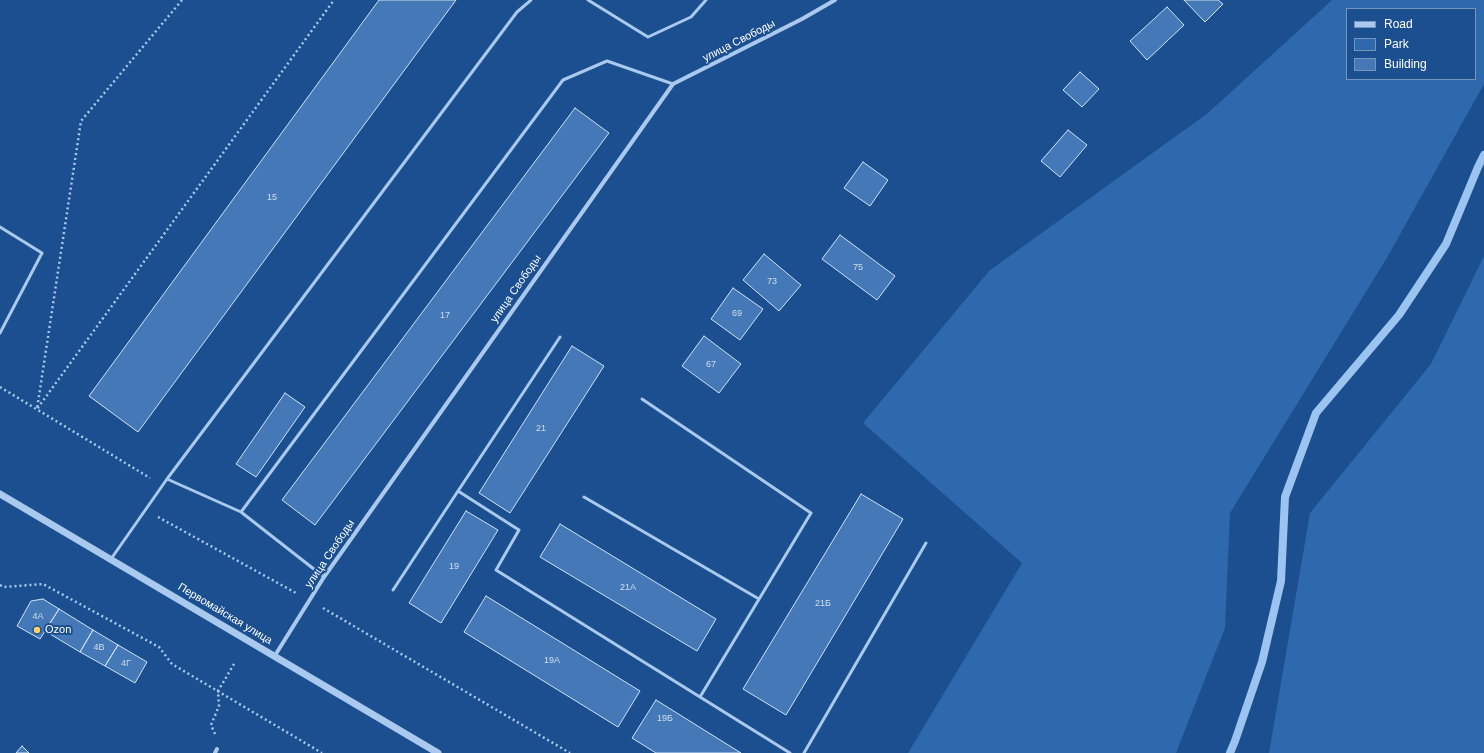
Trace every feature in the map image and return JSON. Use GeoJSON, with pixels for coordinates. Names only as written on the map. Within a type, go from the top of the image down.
{"type":"FeatureCollection","features":[{"type":"Feature","properties":{"kind":"street","name":"улица Свободы"},"geometry":{"type":"LineString","coordinates":[[274,657],[324,577],[673,84],[802,19],[835,0]]}},
{"type":"Feature","properties":{"kind":"street","name":"Первомайская улица"},"geometry":{"type":"LineString","coordinates":[[0,494],[438,753]]}},
{"type":"Feature","properties":{"kind":"lane"},"geometry":{"type":"LineString","coordinates":[[111,559],[167,479],[517,12],[531,0]]}},
{"type":"Feature","properties":{"kind":"lane"},"geometry":{"type":"LineString","coordinates":[[588,0],[648,37],[691,17],[706,0]]}},
{"type":"Feature","properties":{"kind":"lane"},"geometry":{"type":"LineString","coordinates":[[241,512],[563,80],[607,61],[673,84]]}},
{"type":"Feature","properties":{"kind":"lane"},"geometry":{"type":"LineString","coordinates":[[0,228],[42,253],[0,333]]}},
{"type":"Feature","properties":{"kind":"lane"},"geometry":{"type":"LineString","coordinates":[[393,590],[560,337]]}},
{"type":"Feature","properties":{"kind":"lane"},"geometry":{"type":"LineString","coordinates":[[642,399],[811,512],[700,697]]}},
{"type":"Feature","properties":{"kind":"lane"},"geometry":{"type":"LineString","coordinates":[[167,479],[241,512],[324,577]]}},
{"type":"Feature","properties":{"kind":"lane"},"geometry":{"type":"LineString","coordinates":[[458,491],[519,530],[496,570],[790,753]]}},
{"type":"Feature","properties":{"kind":"lane"},"geometry":{"type":"LineString","coordinates":[[584,497],[759,599]]}},
{"type":"Feature","properties":{"kind":"lane"},"geometry":{"type":"LineString","coordinates":[[804,753],[926,543]]}},
{"type":"Feature","properties":{"kind":"path"},"geometry":{"type":"LineString","coordinates":[[37,409],[81,121],[182,0]]}},
{"type":"Feature","properties":{"kind":"path"},"geometry":{"type":"LineString","coordinates":[[37,409],[334,0]]}},
{"type":"Feature","properties":{"kind":"path"},"geometry":{"type":"LineString","coordinates":[[0,387],[162,486]]}},
{"type":"Feature","properties":{"kind":"path"},"geometry":{"type":"LineString","coordinates":[[156,516],[310,600],[570,753]]}},
{"type":"Feature","properties":{"kind":"path"},"geometry":{"type":"LineString","coordinates":[[0,585],[4,587],[43,584],[159,646],[172,664],[322,753]]}},
{"type":"Feature","properties":{"kind":"path"},"geometry":{"type":"LineString","coordinates":[[216,751],[216,737],[211,725],[219,706],[218,691],[234,664]]}},
{"type":"Feature","properties":{"kind":"green space"},"geometry":{"type":"Polygon","coordinates":[[[1332,0],[1484,0],[1484,84],[1388,256],[1230,513],[1225,628],[1176,753],[908,753],[1022,563],[863,423],[989,271],[1208,113],[1332,0]]]}},
{"type":"Feature","properties":{"kind":"green space"},"geometry":{"type":"Polygon","coordinates":[[[1484,256],[1484,753],[1269,753],[1310,513],[1431,364],[1484,256]]]}},
{"type":"Feature","properties":{"kind":"building"},"geometry":{"type":"Polygon","coordinates":[[[379,0],[456,0],[138,432],[89,396],[379,0]]]}},
{"type":"Feature","properties":{"kind":"building"},"geometry":{"type":"Polygon","coordinates":[[[1184,0],[1218,0],[1223,4],[1205,22],[1184,0]]]}},
{"type":"Feature","properties":{"kind":"building"},"geometry":{"type":"Polygon","coordinates":[[[1167,7],[1184,25],[1147,60],[1130,41],[1167,7]]]}},
{"type":"Feature","properties":{"kind":"building"},"geometry":{"type":"Polygon","coordinates":[[[1080,72],[1099,89],[1082,107],[1063,90],[1080,72]]]}},
{"type":"Feature","properties":{"kind":"building"},"geometry":{"type":"Polygon","coordinates":[[[575,108],[609,133],[315,525],[282,500],[575,108]]]}},
{"type":"Feature","properties":{"kind":"building"},"geometry":{"type":"Polygon","coordinates":[[[1068,130],[1087,145],[1060,177],[1041,161],[1068,130]]]}},
{"type":"Feature","properties":{"kind":"building"},"geometry":{"type":"Polygon","coordinates":[[[863,162],[888,180],[870,206],[844,188],[863,162]]]}},
{"type":"Feature","properties":{"kind":"building"},"geometry":{"type":"Polygon","coordinates":[[[840,235],[895,276],[877,300],[822,259],[840,235]]]}},
{"type":"Feature","properties":{"kind":"building"},"geometry":{"type":"Polygon","coordinates":[[[764,254],[801,285],[779,311],[743,280],[764,254]]]}},
{"type":"Feature","properties":{"kind":"building"},"geometry":{"type":"Polygon","coordinates":[[[733,288],[763,309],[740,340],[711,319],[733,288]]]}},
{"type":"Feature","properties":{"kind":"building"},"geometry":{"type":"Polygon","coordinates":[[[704,336],[741,364],[719,393],[682,366],[704,336]]]}},
{"type":"Feature","properties":{"kind":"building"},"geometry":{"type":"Polygon","coordinates":[[[572,346],[604,366],[510,513],[479,493],[572,346]]]}},
{"type":"Feature","properties":{"kind":"building"},"geometry":{"type":"Polygon","coordinates":[[[285,393],[305,407],[256,477],[236,464],[285,393]]]}},
{"type":"Feature","properties":{"kind":"building"},"geometry":{"type":"Polygon","coordinates":[[[861,494],[903,519],[786,715],[743,689],[861,494]]]}},
{"type":"Feature","properties":{"kind":"building"},"geometry":{"type":"Polygon","coordinates":[[[466,511],[498,530],[441,623],[409,603],[466,511]]]}},
{"type":"Feature","properties":{"kind":"building"},"geometry":{"type":"Polygon","coordinates":[[[560,524],[716,619],[697,651],[540,557],[560,524]]]}},
{"type":"Feature","properties":{"kind":"building"},"geometry":{"type":"Polygon","coordinates":[[[486,596],[640,691],[618,727],[464,632],[486,596]]]}},
{"type":"Feature","properties":{"kind":"building"},"geometry":{"type":"Polygon","coordinates":[[[43,599],[59,609],[40,639],[17,626],[31,601],[43,599]]]}},
{"type":"Feature","properties":{"kind":"building"},"geometry":{"type":"Polygon","coordinates":[[[59,609],[93,630],[80,652],[45,631],[59,609]]]}},
{"type":"Feature","properties":{"kind":"building"},"geometry":{"type":"Polygon","coordinates":[[[93,630],[118,645],[105,666],[80,652],[93,630]]]}},
{"type":"Feature","properties":{"kind":"building"},"geometry":{"type":"Polygon","coordinates":[[[118,645],[147,662],[135,683],[105,666],[118,645]]]}},
{"type":"Feature","properties":{"kind":"building"},"geometry":{"type":"Polygon","coordinates":[[[656,700],[741,753],[656,753],[632,738],[656,700]]]}},
{"type":"Feature","properties":{"kind":"building"},"geometry":{"type":"Polygon","coordinates":[[[22,746],[29,753],[16,753],[22,746]]]}},
{"type":"Feature","properties":{"kind":"waterway"},"geometry":{"type":"LineString","coordinates":[[1230,753],[1262,662],[1281,581],[1285,497],[1316,413],[1399,315],[1446,244],[1484,155]]}},
{"type":"Feature","properties":{"kind":"place","name":"Ozon"},"geometry":{"type":"Point","coordinates":[37,630]}}]}
